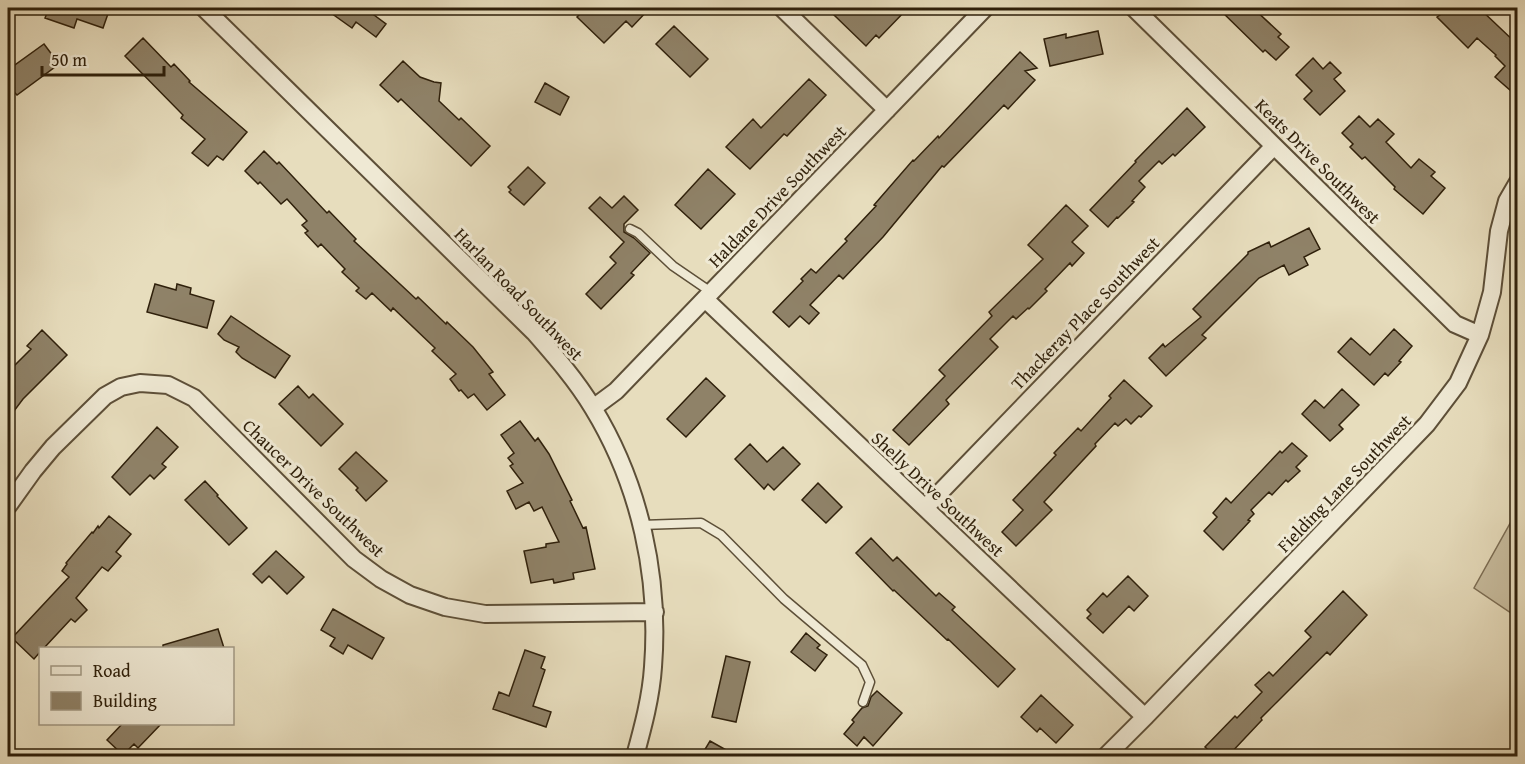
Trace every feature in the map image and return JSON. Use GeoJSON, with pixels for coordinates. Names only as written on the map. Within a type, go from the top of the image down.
{"type":"FeatureCollection","features":[{"type":"Feature","properties":{"kind":"street","name":"Harlan Road Southwest"},"geometry":{"type":"LineString","coordinates":[[204,8],[534,332],[568,371],[593,408],[620,460],[637,508],[649,558],[655,612],[653,668],[646,719],[635,756]]}},
{"type":"Feature","properties":{"kind":"street"},"geometry":{"type":"LineString","coordinates":[[782,8],[887,110]]}},
{"type":"Feature","properties":{"kind":"street","name":"Haldane Drive Southwest"},"geometry":{"type":"LineString","coordinates":[[593,408],[616,391],[985,8]]}},
{"type":"Feature","properties":{"kind":"street","name":"Keats Drive Southwest"},"geometry":{"type":"LineString","coordinates":[[1134,8],[1455,324],[1480,335]]}},
{"type":"Feature","properties":{"kind":"street","name":"Thackeray Place Southwest"},"geometry":{"type":"LineString","coordinates":[[925,508],[1274,146]]}},
{"type":"Feature","properties":{"kind":"street","name":"Fielding Lane Southwest"},"geometry":{"type":"LineString","coordinates":[[1106,756],[1428,424],[1458,382],[1480,335],[1492,292],[1499,231],[1507,201],[1518,182]]}},
{"type":"Feature","properties":{"kind":"street","name":"Shelly Drive Southwest"},"geometry":{"type":"LineString","coordinates":[[708,296],[925,508],[1145,717]]}},
{"type":"Feature","properties":{"kind":"street","name":"Chaucer Drive Southwest"},"geometry":{"type":"LineString","coordinates":[[8,506],[53,447],[105,396],[121,387],[140,383],[168,385],[194,398],[354,558],[381,579],[410,595],[445,608],[485,614],[655,612]]}},
{"type":"Feature","properties":{"kind":"lane"},"geometry":{"type":"LineString","coordinates":[[630,229],[638,233],[708,296]]}},
{"type":"Feature","properties":{"kind":"lane"},"geometry":{"type":"LineString","coordinates":[[641,525],[701,523],[721,535],[784,599],[862,665],[870,682],[863,702]]}},
{"type":"Feature","properties":{"kind":"shaded area"},"geometry":{"type":"Polygon","coordinates":[[[1517,511],[1517,617],[1474,588],[1517,511]]]}},
{"type":"Feature","properties":{"kind":"building"},"geometry":{"type":"Polygon","coordinates":[[[49,8],[110,8],[103,28],[77,19],[74,28],[45,18],[49,8]]]}},
{"type":"Feature","properties":{"kind":"building"},"geometry":{"type":"Polygon","coordinates":[[[324,8],[367,8],[386,24],[376,37],[356,22],[352,28],[324,8]]]}},
{"type":"Feature","properties":{"kind":"building"},"geometry":{"type":"Polygon","coordinates":[[[586,8],[650,8],[632,27],[626,21],[604,43],[577,17],[586,8]]]}},
{"type":"Feature","properties":{"kind":"building"},"geometry":{"type":"Polygon","coordinates":[[[841,8],[908,8],[879,38],[876,35],[866,46],[834,15],[841,8]]]}},
{"type":"Feature","properties":{"kind":"building"},"geometry":{"type":"Polygon","coordinates":[[[1218,8],[1253,8],[1281,34],[1278,37],[1289,47],[1276,60],[1265,50],[1263,52],[1218,8]]]}},
{"type":"Feature","properties":{"kind":"building"},"geometry":{"type":"Polygon","coordinates":[[[1433,8],[1479,8],[1518,45],[1518,97],[1495,77],[1505,66],[1496,55],[1477,38],[1468,48],[1437,17],[1440,15],[1433,8]]]}},
{"type":"Feature","properties":{"kind":"building"},"geometry":{"type":"Polygon","coordinates":[[[674,26],[708,59],[690,77],[656,44],[674,26]]]}},
{"type":"Feature","properties":{"kind":"building"},"geometry":{"type":"Polygon","coordinates":[[[1098,31],[1103,54],[1050,66],[1044,39],[1066,34],[1066,38],[1098,31]]]}},
{"type":"Feature","properties":{"kind":"building"},"geometry":{"type":"Polygon","coordinates":[[[143,38],[171,67],[174,64],[189,82],[247,132],[223,160],[217,156],[208,166],[192,153],[205,139],[181,118],[183,115],[125,56],[143,38]]]}},
{"type":"Feature","properties":{"kind":"building"},"geometry":{"type":"Polygon","coordinates":[[[44,44],[59,64],[17,95],[13,91],[8,95],[8,70],[44,44]]]}},
{"type":"Feature","properties":{"kind":"building"},"geometry":{"type":"Polygon","coordinates":[[[1020,52],[1037,68],[1025,71],[1035,80],[1008,109],[1004,105],[944,167],[942,166],[883,237],[843,279],[839,275],[810,305],[819,313],[809,324],[800,316],[789,327],[773,312],[803,281],[801,279],[811,269],[816,273],[847,241],[845,239],[876,206],[874,205],[913,160],[938,136],[939,138],[1020,52]]]}},
{"type":"Feature","properties":{"kind":"building"},"geometry":{"type":"Polygon","coordinates":[[[1313,58],[1323,69],[1330,62],[1341,73],[1334,79],[1345,91],[1320,115],[1304,99],[1312,91],[1296,75],[1313,58]]]}},
{"type":"Feature","properties":{"kind":"building"},"geometry":{"type":"Polygon","coordinates":[[[403,61],[420,77],[441,83],[439,101],[459,120],[461,118],[490,146],[471,166],[401,99],[398,102],[380,85],[403,61]]]}},
{"type":"Feature","properties":{"kind":"building"},"geometry":{"type":"Polygon","coordinates":[[[809,79],[826,95],[787,136],[784,134],[750,169],[726,147],[753,119],[761,128],[809,79]]]}},
{"type":"Feature","properties":{"kind":"building"},"geometry":{"type":"Polygon","coordinates":[[[545,83],[569,97],[560,115],[535,102],[545,83]]]}},
{"type":"Feature","properties":{"kind":"building"},"geometry":{"type":"Polygon","coordinates":[[[1187,108],[1205,127],[1175,156],[1173,154],[1162,164],[1159,161],[1139,181],[1145,187],[1132,201],[1134,202],[1108,227],[1090,210],[1187,108]]]}},
{"type":"Feature","properties":{"kind":"building"},"geometry":{"type":"Polygon","coordinates":[[[1359,116],[1370,127],[1378,119],[1394,134],[1386,142],[1411,168],[1419,159],[1435,172],[1431,176],[1445,188],[1423,214],[1394,189],[1395,187],[1365,157],[1362,159],[1350,147],[1353,144],[1342,133],[1359,116]]]}},
{"type":"Feature","properties":{"kind":"building"},"geometry":{"type":"Polygon","coordinates":[[[264,151],[277,164],[279,162],[327,213],[329,211],[356,239],[354,241],[416,299],[418,297],[473,347],[493,372],[489,374],[505,395],[487,410],[474,394],[468,398],[450,379],[456,374],[432,351],[435,348],[393,308],[391,311],[372,293],[366,299],[356,291],[359,288],[342,272],[345,269],[321,244],[318,247],[305,233],[308,231],[302,225],[307,221],[287,199],[281,204],[260,182],[258,184],[245,171],[264,151]]]}},
{"type":"Feature","properties":{"kind":"building"},"geometry":{"type":"Polygon","coordinates":[[[528,167],[545,183],[524,205],[509,192],[511,190],[508,187],[528,167]]]}},
{"type":"Feature","properties":{"kind":"building"},"geometry":{"type":"Polygon","coordinates":[[[708,169],[735,194],[701,229],[675,205],[708,169]]]}},
{"type":"Feature","properties":{"kind":"building"},"geometry":{"type":"Polygon","coordinates":[[[624,196],[638,210],[624,224],[624,232],[650,253],[631,273],[634,275],[601,309],[586,294],[616,263],[610,257],[624,242],[589,208],[600,197],[612,208],[624,196]]]}},
{"type":"Feature","properties":{"kind":"building"},"geometry":{"type":"Polygon","coordinates":[[[1066,205],[1088,226],[1072,242],[1084,253],[1072,266],[1070,263],[1029,309],[1016,319],[1013,316],[990,339],[998,347],[946,400],[949,404],[909,445],[893,430],[945,376],[939,370],[992,316],[989,312],[1043,259],[1028,245],[1066,205]]]}},
{"type":"Feature","properties":{"kind":"building"},"geometry":{"type":"Polygon","coordinates":[[[1309,228],[1320,249],[1304,257],[1308,265],[1289,275],[1284,265],[1259,278],[1202,335],[1206,338],[1166,376],[1149,358],[1163,344],[1165,347],[1201,317],[1193,309],[1248,252],[1269,242],[1271,247],[1309,228]]]}},
{"type":"Feature","properties":{"kind":"building"},"geometry":{"type":"Polygon","coordinates":[[[155,284],[176,290],[177,284],[191,288],[190,294],[214,301],[207,328],[147,312],[155,284]]]}},
{"type":"Feature","properties":{"kind":"building"},"geometry":{"type":"Polygon","coordinates":[[[231,316],[290,356],[275,378],[242,358],[236,352],[239,347],[224,340],[218,334],[231,316]]]}},
{"type":"Feature","properties":{"kind":"building"},"geometry":{"type":"Polygon","coordinates":[[[1394,329],[1412,346],[1388,376],[1385,373],[1374,385],[1338,352],[1351,338],[1370,355],[1394,329]]]}},
{"type":"Feature","properties":{"kind":"building"},"geometry":{"type":"Polygon","coordinates":[[[42,330],[67,355],[23,399],[8,419],[8,376],[14,370],[12,368],[31,349],[27,346],[42,330]]]}},
{"type":"Feature","properties":{"kind":"building"},"geometry":{"type":"Polygon","coordinates":[[[706,378],[725,396],[686,437],[667,419],[706,378]]]}},
{"type":"Feature","properties":{"kind":"building"},"geometry":{"type":"Polygon","coordinates":[[[1124,380],[1152,406],[1131,424],[1126,419],[1118,426],[1115,423],[1044,502],[1052,510],[1016,546],[1002,532],[1023,510],[1013,500],[1078,428],[1081,431],[1124,380]]]}},
{"type":"Feature","properties":{"kind":"building"},"geometry":{"type":"Polygon","coordinates":[[[298,386],[309,398],[313,394],[343,424],[321,446],[279,404],[298,386]]]}},
{"type":"Feature","properties":{"kind":"building"},"geometry":{"type":"Polygon","coordinates":[[[1342,389],[1359,405],[1339,425],[1343,429],[1330,441],[1302,414],[1315,400],[1324,408],[1342,389]]]}},
{"type":"Feature","properties":{"kind":"building"},"geometry":{"type":"Polygon","coordinates":[[[520,421],[535,441],[538,438],[549,454],[583,528],[586,527],[595,569],[573,573],[574,579],[554,583],[553,579],[531,583],[524,551],[559,542],[542,507],[534,511],[529,502],[516,509],[507,491],[523,483],[510,466],[513,464],[508,458],[514,453],[501,435],[520,421]]]}},
{"type":"Feature","properties":{"kind":"building"},"geometry":{"type":"Polygon","coordinates":[[[157,427],[178,447],[162,464],[166,467],[154,479],[150,475],[130,495],[112,477],[157,427]]]}},
{"type":"Feature","properties":{"kind":"building"},"geometry":{"type":"Polygon","coordinates":[[[1292,443],[1307,456],[1296,467],[1300,471],[1288,482],[1286,480],[1272,495],[1269,492],[1251,510],[1254,514],[1248,520],[1250,521],[1223,550],[1204,531],[1217,517],[1213,513],[1226,498],[1231,503],[1280,451],[1282,453],[1292,443]]]}},
{"type":"Feature","properties":{"kind":"building"},"geometry":{"type":"Polygon","coordinates":[[[750,444],[767,462],[783,447],[800,464],[774,490],[768,484],[764,489],[735,459],[750,444]]]}},
{"type":"Feature","properties":{"kind":"building"},"geometry":{"type":"Polygon","coordinates":[[[356,452],[387,481],[366,501],[356,490],[358,488],[339,469],[356,452]]]}},
{"type":"Feature","properties":{"kind":"building"},"geometry":{"type":"Polygon","coordinates":[[[205,481],[247,528],[229,545],[185,500],[205,481]]]}},
{"type":"Feature","properties":{"kind":"building"},"geometry":{"type":"Polygon","coordinates":[[[818,483],[842,507],[826,523],[802,500],[818,483]]]}},
{"type":"Feature","properties":{"kind":"building"},"geometry":{"type":"Polygon","coordinates":[[[109,516],[131,534],[116,552],[121,556],[108,571],[102,567],[76,598],[87,610],[75,622],[71,619],[45,647],[39,647],[39,653],[34,659],[12,638],[69,577],[62,571],[66,563],[92,532],[98,526],[99,528],[109,516]]]}},
{"type":"Feature","properties":{"kind":"building"},"geometry":{"type":"Polygon","coordinates":[[[871,538],[893,561],[897,557],[936,596],[939,593],[955,607],[952,610],[1015,669],[998,687],[893,591],[856,553],[871,538]]]}},
{"type":"Feature","properties":{"kind":"building"},"geometry":{"type":"Polygon","coordinates":[[[276,551],[304,577],[287,594],[269,576],[262,583],[253,574],[276,551]]]}},
{"type":"Feature","properties":{"kind":"building"},"geometry":{"type":"Polygon","coordinates":[[[1128,576],[1148,596],[1134,611],[1129,606],[1103,633],[1087,618],[1091,614],[1087,610],[1103,593],[1107,597],[1128,576]]]}},
{"type":"Feature","properties":{"kind":"building"},"geometry":{"type":"Polygon","coordinates":[[[1343,591],[1367,615],[1330,655],[1327,652],[1261,718],[1262,720],[1228,756],[1215,756],[1205,747],[1262,692],[1255,685],[1269,672],[1273,676],[1311,637],[1305,631],[1343,591]]]}},
{"type":"Feature","properties":{"kind":"building"},"geometry":{"type":"Polygon","coordinates":[[[333,609],[384,638],[372,659],[348,645],[343,654],[330,646],[335,638],[321,630],[333,609]]]}},
{"type":"Feature","properties":{"kind":"building"},"geometry":{"type":"Polygon","coordinates":[[[218,629],[224,647],[163,647],[163,645],[218,629]]]}},
{"type":"Feature","properties":{"kind":"building"},"geometry":{"type":"Polygon","coordinates":[[[806,633],[820,645],[817,648],[827,655],[815,671],[791,652],[806,633]]]}},
{"type":"Feature","properties":{"kind":"building"},"geometry":{"type":"Polygon","coordinates":[[[525,650],[545,657],[541,668],[545,670],[533,706],[551,712],[546,727],[493,709],[499,692],[509,696],[525,650]]]}},
{"type":"Feature","properties":{"kind":"building"},"geometry":{"type":"Polygon","coordinates":[[[726,656],[750,662],[736,722],[712,717],[726,656]]]}},
{"type":"Feature","properties":{"kind":"building"},"geometry":{"type":"Polygon","coordinates":[[[877,691],[902,713],[873,746],[864,737],[857,746],[844,734],[854,722],[852,720],[862,708],[868,706],[871,697],[877,691]]]}},
{"type":"Feature","properties":{"kind":"building"},"geometry":{"type":"Polygon","coordinates":[[[1041,695],[1073,725],[1056,743],[1040,728],[1037,732],[1021,717],[1041,695]]]}},
{"type":"Feature","properties":{"kind":"building"},"geometry":{"type":"Polygon","coordinates":[[[121,725],[160,725],[138,748],[134,744],[123,755],[107,740],[121,725]]]}},
{"type":"Feature","properties":{"kind":"building"},"geometry":{"type":"Polygon","coordinates":[[[710,741],[737,756],[701,756],[710,741]]]}}]}
